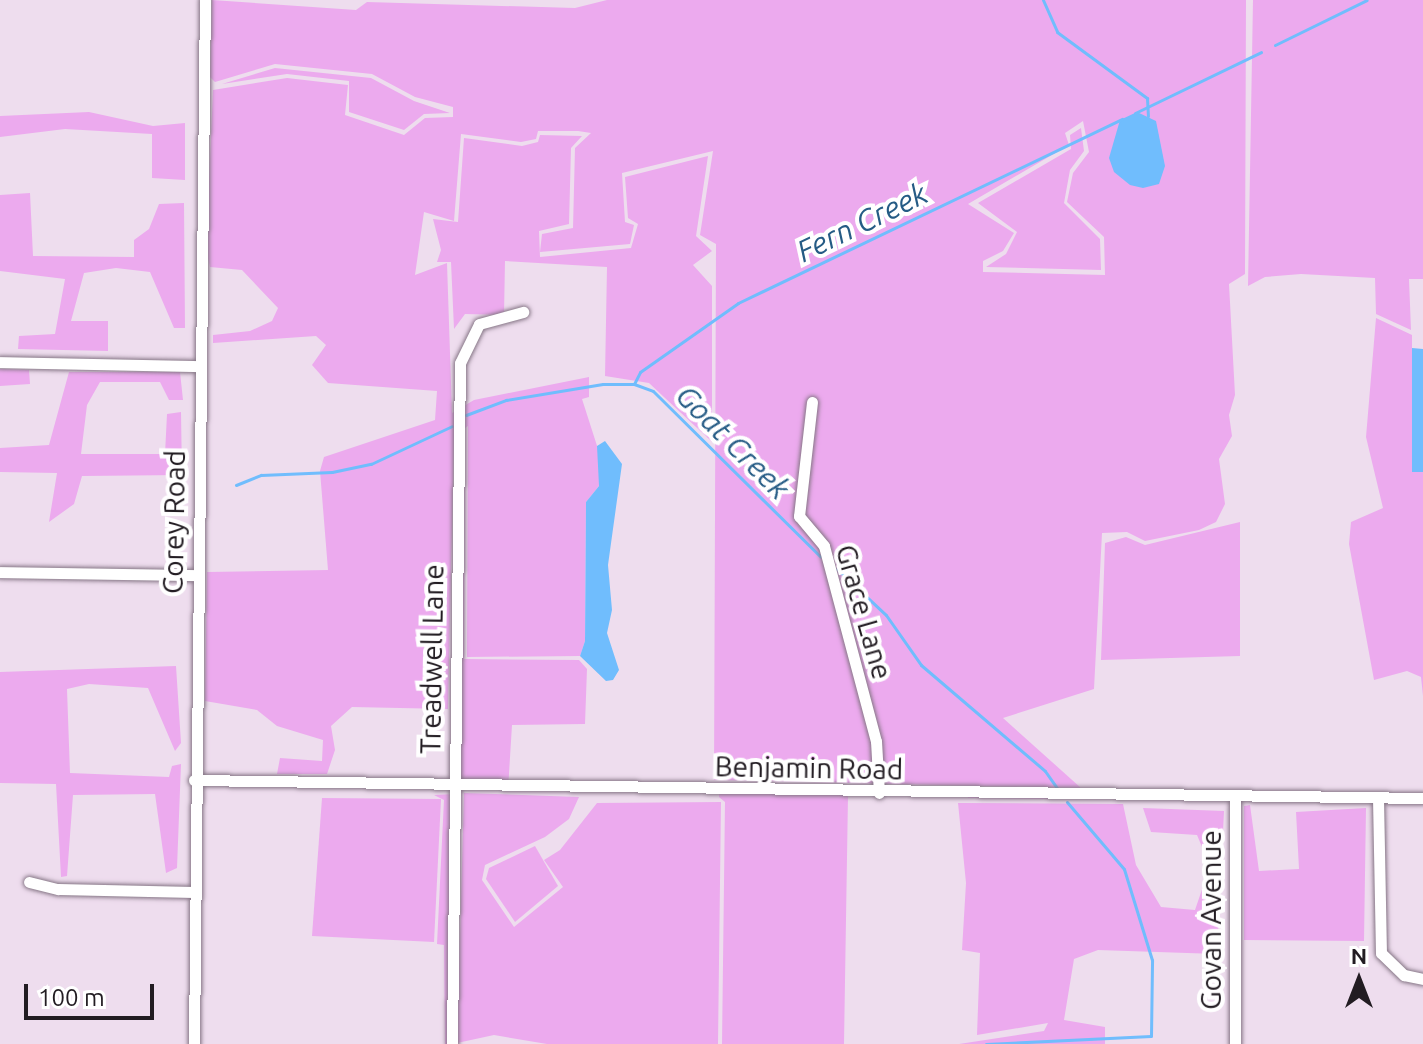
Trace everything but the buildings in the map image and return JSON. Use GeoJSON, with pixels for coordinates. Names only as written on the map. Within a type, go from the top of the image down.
{"type":"FeatureCollection","features":[{"type":"Feature","properties":{"kind":"street","name":"Corey Road"},"geometry":{"type":"LineString","coordinates":[[194,1044],[194,780],[205,0]]}},
{"type":"Feature","properties":{"kind":"street","name":"Treadwell Lane"},"geometry":{"type":"LineString","coordinates":[[452,1044],[460,363],[479,324],[523,312]]}},
{"type":"Feature","properties":{"kind":"street"},"geometry":{"type":"LineString","coordinates":[[0,362],[199,366]]}},
{"type":"Feature","properties":{"kind":"street","name":"Grace Lane"},"geometry":{"type":"LineString","coordinates":[[812,402],[799,516],[824,546],[876,741],[879,793]]}},
{"type":"Feature","properties":{"kind":"street"},"geometry":{"type":"LineString","coordinates":[[0,572],[198,575]]}},
{"type":"Feature","properties":{"kind":"street","name":"Benjamin Road"},"geometry":{"type":"LineString","coordinates":[[194,780],[879,793],[1423,798]]}},
{"type":"Feature","properties":{"kind":"street","name":"Govan Avenue"},"geometry":{"type":"LineString","coordinates":[[1235,797],[1235,1044]]}},
{"type":"Feature","properties":{"kind":"street"},"geometry":{"type":"LineString","coordinates":[[1378,798],[1381,953],[1404,975],[1423,979]]}},
{"type":"Feature","properties":{"kind":"street"},"geometry":{"type":"LineString","coordinates":[[29,882],[58,889],[194,892]]}},
{"type":"Feature","properties":{"kind":"shaded area"},"geometry":{"type":"Polygon","coordinates":[[[212,0],[356,10],[367,2],[575,8],[607,0],[1246,0],[1245,274],[1229,284],[1235,395],[1229,415],[1232,436],[1219,459],[1225,504],[1216,522],[1199,530],[1145,541],[1127,532],[1102,533],[1094,689],[1003,718],[1081,788],[714,780],[716,244],[700,235],[713,151],[622,173],[625,222],[634,225],[630,244],[540,252],[542,234],[573,228],[575,148],[591,133],[578,131],[538,131],[536,139],[521,142],[461,134],[454,221],[424,212],[415,275],[447,263],[452,413],[474,400],[589,377],[589,397],[582,399],[599,452],[599,486],[586,502],[585,641],[580,656],[467,657],[468,426],[454,436],[448,709],[352,707],[331,726],[335,750],[327,774],[277,774],[280,758],[322,761],[323,740],[277,726],[257,710],[205,701],[207,572],[328,570],[320,471],[324,457],[435,420],[437,391],[328,383],[312,365],[326,345],[316,336],[213,343],[213,335],[250,331],[272,321],[278,308],[242,270],[210,267],[206,250],[213,90],[287,78],[348,85],[345,115],[404,135],[425,118],[453,117],[453,107],[415,97],[372,74],[275,64],[215,82],[210,77],[212,0]],[[1083,121],[1065,133],[1069,145],[968,204],[1014,233],[1003,251],[983,261],[983,272],[1105,275],[1104,237],[1067,202],[1073,173],[1089,152],[1083,121]]]}},
{"type":"Feature","properties":{"kind":"shaded area"},"geometry":{"type":"Polygon","coordinates":[[[1253,0],[1423,0],[1423,279],[1409,279],[1411,330],[1376,314],[1375,278],[1301,274],[1265,277],[1248,286],[1253,0]]]}},
{"type":"Feature","properties":{"kind":"shaded area"},"geometry":{"type":"Polygon","coordinates":[[[275,68],[371,78],[414,101],[450,113],[424,114],[404,130],[349,112],[349,81],[287,74],[222,84],[275,68]]]}},
{"type":"Feature","properties":{"kind":"shaded area"},"geometry":{"type":"Polygon","coordinates":[[[89,112],[153,126],[185,123],[185,180],[152,178],[152,134],[65,129],[0,137],[0,116],[89,112]]]}},
{"type":"Feature","properties":{"kind":"shaded area"},"geometry":{"type":"Polygon","coordinates":[[[1081,128],[1084,151],[1070,170],[1064,203],[1100,239],[1101,270],[986,267],[1006,254],[1017,232],[978,203],[1071,149],[1070,135],[1081,128]]]}},
{"type":"Feature","properties":{"kind":"shaded area"},"geometry":{"type":"Polygon","coordinates":[[[540,135],[582,136],[571,148],[569,224],[539,231],[540,257],[631,248],[638,224],[628,218],[625,177],[708,156],[696,236],[712,251],[693,265],[712,286],[712,442],[649,383],[605,376],[607,267],[505,261],[504,315],[465,314],[454,329],[451,262],[437,262],[441,250],[433,219],[458,222],[464,138],[522,146],[538,142],[540,135]]]}},
{"type":"Feature","properties":{"kind":"shaded area"},"geometry":{"type":"Polygon","coordinates":[[[30,193],[33,256],[134,257],[134,240],[149,229],[159,204],[184,203],[185,328],[174,328],[150,272],[116,268],[84,273],[71,321],[108,321],[108,351],[18,349],[19,336],[55,334],[65,279],[0,271],[0,195],[30,193]]]}},
{"type":"Feature","properties":{"kind":"shaded area"},"geometry":{"type":"Polygon","coordinates":[[[1376,318],[1412,335],[1412,471],[1423,472],[1423,696],[1421,677],[1407,671],[1374,680],[1349,544],[1351,522],[1383,508],[1366,437],[1376,318]]]}},
{"type":"Feature","properties":{"kind":"shaded area"},"geometry":{"type":"Polygon","coordinates":[[[0,369],[29,370],[30,384],[0,386],[0,369]]]}},
{"type":"Feature","properties":{"kind":"shaded area"},"geometry":{"type":"Polygon","coordinates":[[[69,372],[180,372],[183,400],[169,400],[160,382],[100,382],[87,405],[81,454],[165,454],[167,414],[181,412],[182,475],[82,476],[74,504],[49,522],[57,473],[0,472],[0,448],[49,445],[69,372]]]}},
{"type":"Feature","properties":{"kind":"shaded area"},"geometry":{"type":"Polygon","coordinates":[[[465,433],[464,659],[579,660],[587,669],[585,724],[512,725],[508,790],[461,790],[454,1044],[445,1044],[444,945],[437,944],[444,800],[434,795],[455,794],[459,438],[465,433]]]}},
{"type":"Feature","properties":{"kind":"shaded area"},"geometry":{"type":"Polygon","coordinates":[[[1240,522],[1240,656],[1101,660],[1105,543],[1126,537],[1145,545],[1240,522]]]}},
{"type":"Feature","properties":{"kind":"shaded area"},"geometry":{"type":"Polygon","coordinates":[[[176,666],[181,743],[175,751],[148,688],[89,684],[67,689],[70,773],[169,777],[172,766],[181,764],[177,868],[166,873],[155,794],[73,795],[67,876],[61,877],[56,784],[0,783],[0,672],[176,666]]]}},
{"type":"Feature","properties":{"kind":"shaded area"},"geometry":{"type":"Polygon","coordinates":[[[719,785],[1056,792],[1064,799],[968,798],[967,793],[848,796],[844,1044],[722,1044],[725,802],[719,797],[719,785]]]}},
{"type":"Feature","properties":{"kind":"shaded area"},"geometry":{"type":"Polygon","coordinates":[[[464,793],[579,797],[569,819],[545,837],[485,865],[482,880],[514,927],[563,887],[544,860],[560,850],[597,803],[721,802],[718,1044],[547,1044],[494,1035],[457,1043],[464,793]]]}},
{"type":"Feature","properties":{"kind":"shaded area"},"geometry":{"type":"Polygon","coordinates":[[[322,798],[441,799],[434,942],[312,936],[322,798]]]}},
{"type":"Feature","properties":{"kind":"shaded area"},"geometry":{"type":"Polygon","coordinates":[[[958,803],[1123,804],[1136,865],[1161,907],[1195,910],[1210,866],[1197,835],[1151,832],[1143,808],[1224,811],[1217,954],[1098,950],[1074,959],[1064,1020],[1105,1027],[1105,1044],[959,1044],[1044,1031],[1048,1023],[977,1035],[980,953],[962,950],[966,883],[958,803]]]}},
{"type":"Feature","properties":{"kind":"shaded area"},"geometry":{"type":"Polygon","coordinates":[[[1250,805],[1259,871],[1299,869],[1296,812],[1366,808],[1364,941],[1244,940],[1244,806],[1250,805]]]}},
{"type":"Feature","properties":{"kind":"shaded area"},"geometry":{"type":"Polygon","coordinates":[[[535,846],[558,886],[515,922],[486,879],[489,868],[535,846]]]}},
{"type":"Feature","properties":{"kind":"water"},"geometry":{"type":"Polygon","coordinates":[[[1137,112],[1156,121],[1165,166],[1159,184],[1143,188],[1130,185],[1114,172],[1109,158],[1120,120],[1137,112]]]}},
{"type":"Feature","properties":{"kind":"water"},"geometry":{"type":"Polygon","coordinates":[[[1412,348],[1423,349],[1423,472],[1412,472],[1412,348]]]}},
{"type":"Feature","properties":{"kind":"water"},"geometry":{"type":"Polygon","coordinates":[[[605,441],[622,464],[608,565],[612,610],[607,633],[619,670],[613,680],[606,681],[580,656],[585,641],[586,502],[599,486],[597,446],[605,441]]]}},
{"type":"Feature","properties":{"kind":"waterway","name":"Fern Creek"},"geometry":{"type":"LineString","coordinates":[[1043,0],[1057,32],[1147,98],[1148,116]]}},
{"type":"Feature","properties":{"kind":"waterway","name":"Fern Creek"},"geometry":{"type":"LineString","coordinates":[[1275,45],[1367,0]]}},
{"type":"Feature","properties":{"kind":"waterway","name":"Fern Creek"},"geometry":{"type":"LineString","coordinates":[[1135,113],[1261,52]]}},
{"type":"Feature","properties":{"kind":"waterway","name":"Fern Creek"},"geometry":{"type":"LineString","coordinates":[[634,384],[640,372],[738,303],[1122,119]]}},
{"type":"Feature","properties":{"kind":"waterway","name":"Goat Creek"},"geometry":{"type":"LineString","coordinates":[[466,415],[506,400],[603,384],[634,384],[653,391],[820,556]]}},
{"type":"Feature","properties":{"kind":"waterway","name":"Goat Creek"},"geometry":{"type":"LineString","coordinates":[[236,485],[261,475],[332,472],[371,464],[452,426]]}},
{"type":"Feature","properties":{"kind":"waterway","name":"Goat Creek"},"geometry":{"type":"LineString","coordinates":[[837,569],[886,615],[921,665],[1045,771],[1057,788]]}},
{"type":"Feature","properties":{"kind":"waterway","name":"Goat Creek"},"geometry":{"type":"LineString","coordinates":[[986,1044],[1151,1036],[1152,960],[1124,869],[1067,802]]}}]}
